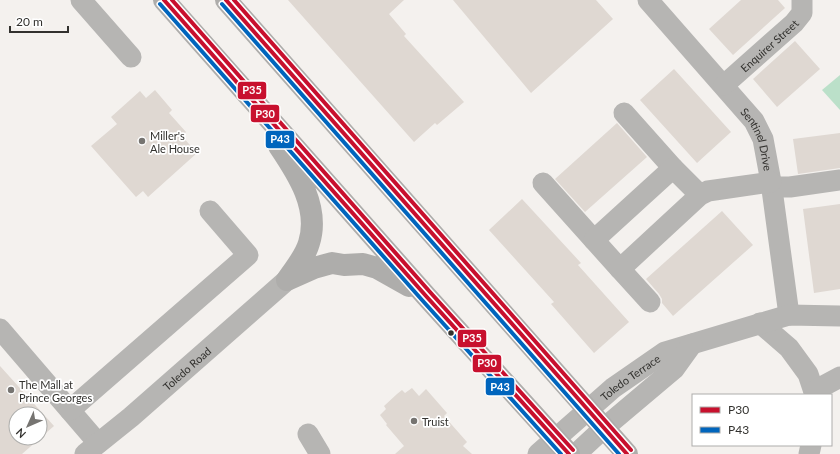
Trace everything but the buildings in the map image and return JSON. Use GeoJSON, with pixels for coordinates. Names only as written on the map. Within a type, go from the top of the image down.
{"type":"FeatureCollection","features":[{"type":"Feature","properties":{"kind":"main road"},"geometry":{"type":"LineString","coordinates":[[164,0],[562,447]]}},
{"type":"Feature","properties":{"kind":"main road"},"geometry":{"type":"LineString","coordinates":[[226,0],[627,454]]}},
{"type":"Feature","properties":{"kind":"main road"},"geometry":{"type":"LineString","coordinates":[[236,81],[292,166],[307,195],[313,220],[310,242],[303,258],[287,280]]}},
{"type":"Feature","properties":{"kind":"main road"},"geometry":{"type":"LineString","coordinates":[[287,280],[308,270],[332,263],[344,265],[362,264],[377,268],[426,296]]}},
{"type":"Feature","properties":{"kind":"street"},"geometry":{"type":"LineString","coordinates":[[81,0],[131,57]]}},
{"type":"Feature","properties":{"kind":"street","name":"Sentinel Drive"},"geometry":{"type":"LineString","coordinates":[[648,0],[754,121],[763,140],[772,185],[789,315]]}},
{"type":"Feature","properties":{"kind":"street","name":"Enquirer Street"},"geometry":{"type":"LineString","coordinates":[[724,85],[794,23],[802,13],[802,0]]}},
{"type":"Feature","properties":{"kind":"street"},"geometry":{"type":"LineString","coordinates":[[624,113],[673,168],[700,195]]}},
{"type":"Feature","properties":{"kind":"street"},"geometry":{"type":"LineString","coordinates":[[594,240],[673,168]]}},
{"type":"Feature","properties":{"kind":"street"},"geometry":{"type":"LineString","coordinates":[[620,269],[700,195],[708,191],[772,185],[790,187],[840,180]]}},
{"type":"Feature","properties":{"kind":"street"},"geometry":{"type":"LineString","coordinates":[[543,183],[650,302]]}},
{"type":"Feature","properties":{"kind":"street"},"geometry":{"type":"LineString","coordinates":[[70,410],[248,255],[210,211]]}},
{"type":"Feature","properties":{"kind":"street","name":"Toledo Road"},"geometry":{"type":"LineString","coordinates":[[92,449],[142,408],[287,280]]}},
{"type":"Feature","properties":{"kind":"street","name":"Toledo Terrace"},"geometry":{"type":"LineString","coordinates":[[538,454],[562,447],[588,410],[613,388],[664,352],[789,315],[840,316]]}},
{"type":"Feature","properties":{"kind":"street"},"geometry":{"type":"LineString","coordinates":[[760,323],[789,348],[808,374],[814,393],[840,377]]}},
{"type":"Feature","properties":{"kind":"street"},"geometry":{"type":"LineString","coordinates":[[0,329],[70,410],[92,449]]}},
{"type":"Feature","properties":{"kind":"street","name":"Toledo Terrace"},"geometry":{"type":"LineString","coordinates":[[576,454],[604,428],[674,369],[692,344]]}},
{"type":"Feature","properties":{"kind":"street"},"geometry":{"type":"LineString","coordinates":[[308,434],[320,454]]}},
{"type":"Feature","properties":{"kind":"green space"},"geometry":{"type":"Polygon","coordinates":[[[840,75],[840,110],[822,90],[840,75]]]}},
{"type":"Feature","properties":{"kind":"transit line","name":"P30"},"geometry":{"type":"LineString","coordinates":[[164,0],[426,296],[569,454]]}},
{"type":"Feature","properties":{"kind":"transit line","name":"P35"},"geometry":{"type":"LineString","coordinates":[[172,0],[430,292],[573,450]]}},
{"type":"Feature","properties":{"kind":"transit line","name":"P30"},"geometry":{"type":"LineString","coordinates":[[226,0],[627,454]]}},
{"type":"Feature","properties":{"kind":"transit line","name":"P35"},"geometry":{"type":"LineString","coordinates":[[234,0],[631,450]]}},
{"type":"Feature","properties":{"kind":"transit line","name":"P43"},"geometry":{"type":"LineString","coordinates":[[160,4],[422,300],[561,454]]}},
{"type":"Feature","properties":{"kind":"transit line","name":"P43"},"geometry":{"type":"LineString","coordinates":[[222,4],[619,454]]}},
{"type":"Feature","properties":{"kind":"place","name":"Miller's Ale House"},"geometry":{"type":"Point","coordinates":[142,141]}},
{"type":"Feature","properties":{"kind":"place","name":"The Mall at Prince Georges"},"geometry":{"type":"Point","coordinates":[11,390]}},
{"type":"Feature","properties":{"kind":"place","name":"Truist"},"geometry":{"type":"Point","coordinates":[414,421]}}]}
